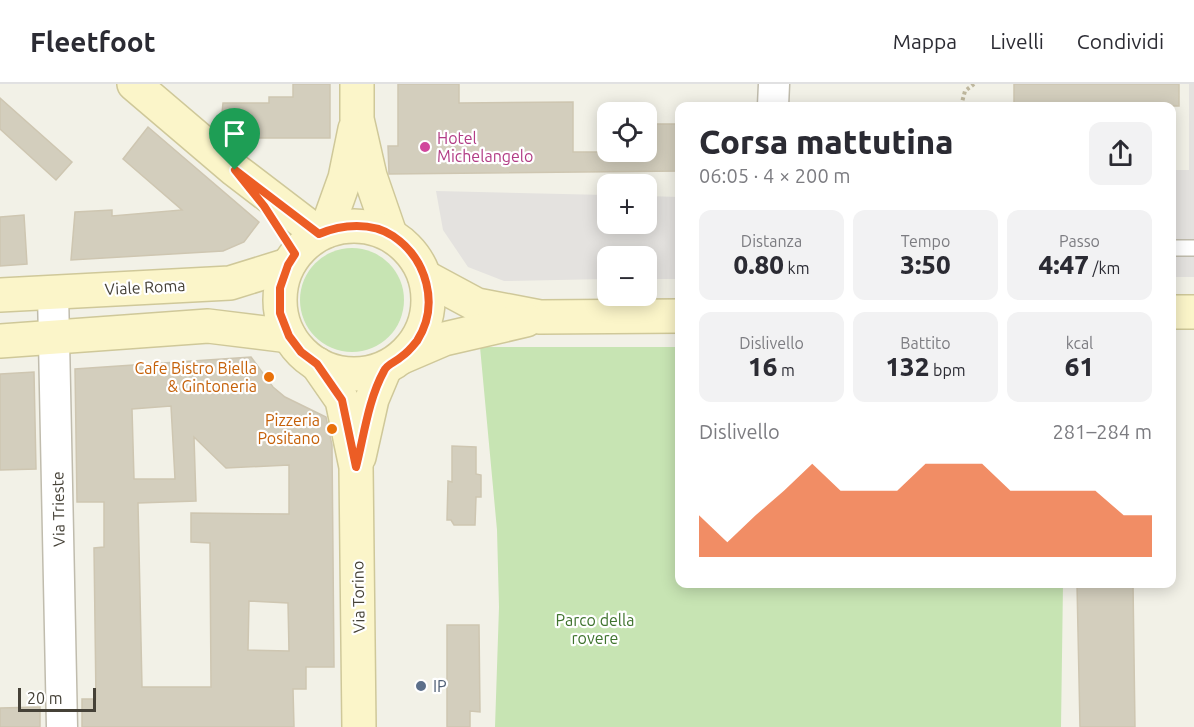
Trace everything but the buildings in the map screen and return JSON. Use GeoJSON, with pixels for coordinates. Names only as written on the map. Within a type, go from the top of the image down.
{"type":"FeatureCollection","features":[{"type":"Feature","properties":{"kind":"street"},"geometry":{"type":"LineString","coordinates":[[134,84],[235,170],[307,246]]}},
{"type":"Feature","properties":{"kind":"street"},"geometry":{"type":"LineString","coordinates":[[357,84],[357,119],[345,178],[307,246],[280,288],[280,313],[289,336],[301,352],[317,364],[339,373],[362,374],[393,363],[444,339],[540,317]]}},
{"type":"Feature","properties":{"kind":"street"},"geometry":{"type":"LineString","coordinates":[[772,102],[774,84]]}},
{"type":"Feature","properties":{"kind":"street"},"geometry":{"type":"LineString","coordinates":[[357,119],[370,176],[390,234]]}},
{"type":"Feature","properties":{"kind":"street"},"geometry":{"type":"LineString","coordinates":[[307,246],[347,225],[369,227],[390,234],[405,245],[417,260],[425,277],[429,298],[426,321],[417,341],[393,363]]}},
{"type":"Feature","properties":{"kind":"street","name":"Viale Roma"},"geometry":{"type":"LineString","coordinates":[[0,295],[230,283],[307,246]]}},
{"type":"Feature","properties":{"kind":"street"},"geometry":{"type":"LineString","coordinates":[[425,277],[477,305],[540,317],[675,316]]}},
{"type":"Feature","properties":{"kind":"street","name":"Via Trieste"},"geometry":{"type":"LineString","coordinates":[[52,292],[55,337],[62,727]]}},
{"type":"Feature","properties":{"kind":"street"},"geometry":{"type":"LineString","coordinates":[[1176,312],[1194,312]]}},
{"type":"Feature","properties":{"kind":"street"},"geometry":{"type":"LineString","coordinates":[[0,341],[208,327],[289,336]]}},
{"type":"Feature","properties":{"kind":"street","name":"Via Torino"},"geometry":{"type":"LineString","coordinates":[[356,467],[372,399],[393,363]]}},
{"type":"Feature","properties":{"kind":"street","name":"Via Torino"},"geometry":{"type":"LineString","coordinates":[[317,364],[342,400],[356,467],[359,727]]}},
{"type":"Feature","properties":{"kind":"lane"},"geometry":{"type":"LineString","coordinates":[[1176,248],[1194,248]]}},
{"type":"Feature","properties":{"kind":"path"},"geometry":{"type":"LineString","coordinates":[[962,102],[965,91],[974,84]]}},
{"type":"Feature","properties":{"kind":"green space"},"geometry":{"type":"Polygon","coordinates":[[[352,248],[372,252],[381,257],[395,271],[400,280],[404,300],[400,320],[395,329],[381,343],[372,348],[352,352],[332,348],[323,343],[309,329],[304,320],[300,300],[304,280],[309,271],[323,257],[332,252],[352,248]]]}},
{"type":"Feature","properties":{"kind":"green space","name":"Parco della rovere"},"geometry":{"type":"Polygon","coordinates":[[[480,347],[675,347],[675,588],[1063,588],[1061,727],[495,727],[499,607],[497,530],[480,347]]]}},
{"type":"Feature","properties":{"kind":"shaded area"},"geometry":{"type":"Polygon","coordinates":[[[1189,84],[1194,84],[1194,277],[1176,277],[1176,170],[1189,170],[1189,84]]]}},
{"type":"Feature","properties":{"kind":"shaded area"},"geometry":{"type":"Polygon","coordinates":[[[436,191],[597,195],[597,234],[657,234],[657,196],[675,197],[675,279],[657,279],[657,246],[597,246],[597,279],[504,281],[468,267],[443,230],[436,191]]]}},
{"type":"Feature","properties":{"kind":"place","name":"Hotel Michelangelo"},"geometry":{"type":"Point","coordinates":[425,147]}},
{"type":"Feature","properties":{"kind":"place","name":"Cafe Bistro Biella & Gintoneria"},"geometry":{"type":"Point","coordinates":[269,377]}},
{"type":"Feature","properties":{"kind":"place","name":"Pizzeria Positano"},"geometry":{"type":"Point","coordinates":[332,429]}},
{"type":"Feature","properties":{"kind":"place","name":"IP"},"geometry":{"type":"Point","coordinates":[421,686]}},
{"type":"Feature","properties":{"kind":"route"},"geometry":{"type":"LineString","coordinates":[[235,170],[319,234],[347,225],[369,227],[390,234],[405,245],[417,260],[425,277],[429,298],[426,321],[417,341],[402,357],[385,368],[372,399],[356,467],[342,400],[317,364],[301,352],[289,336],[280,313],[280,288],[288,265],[295,254],[264,206],[235,170]]}}]}
